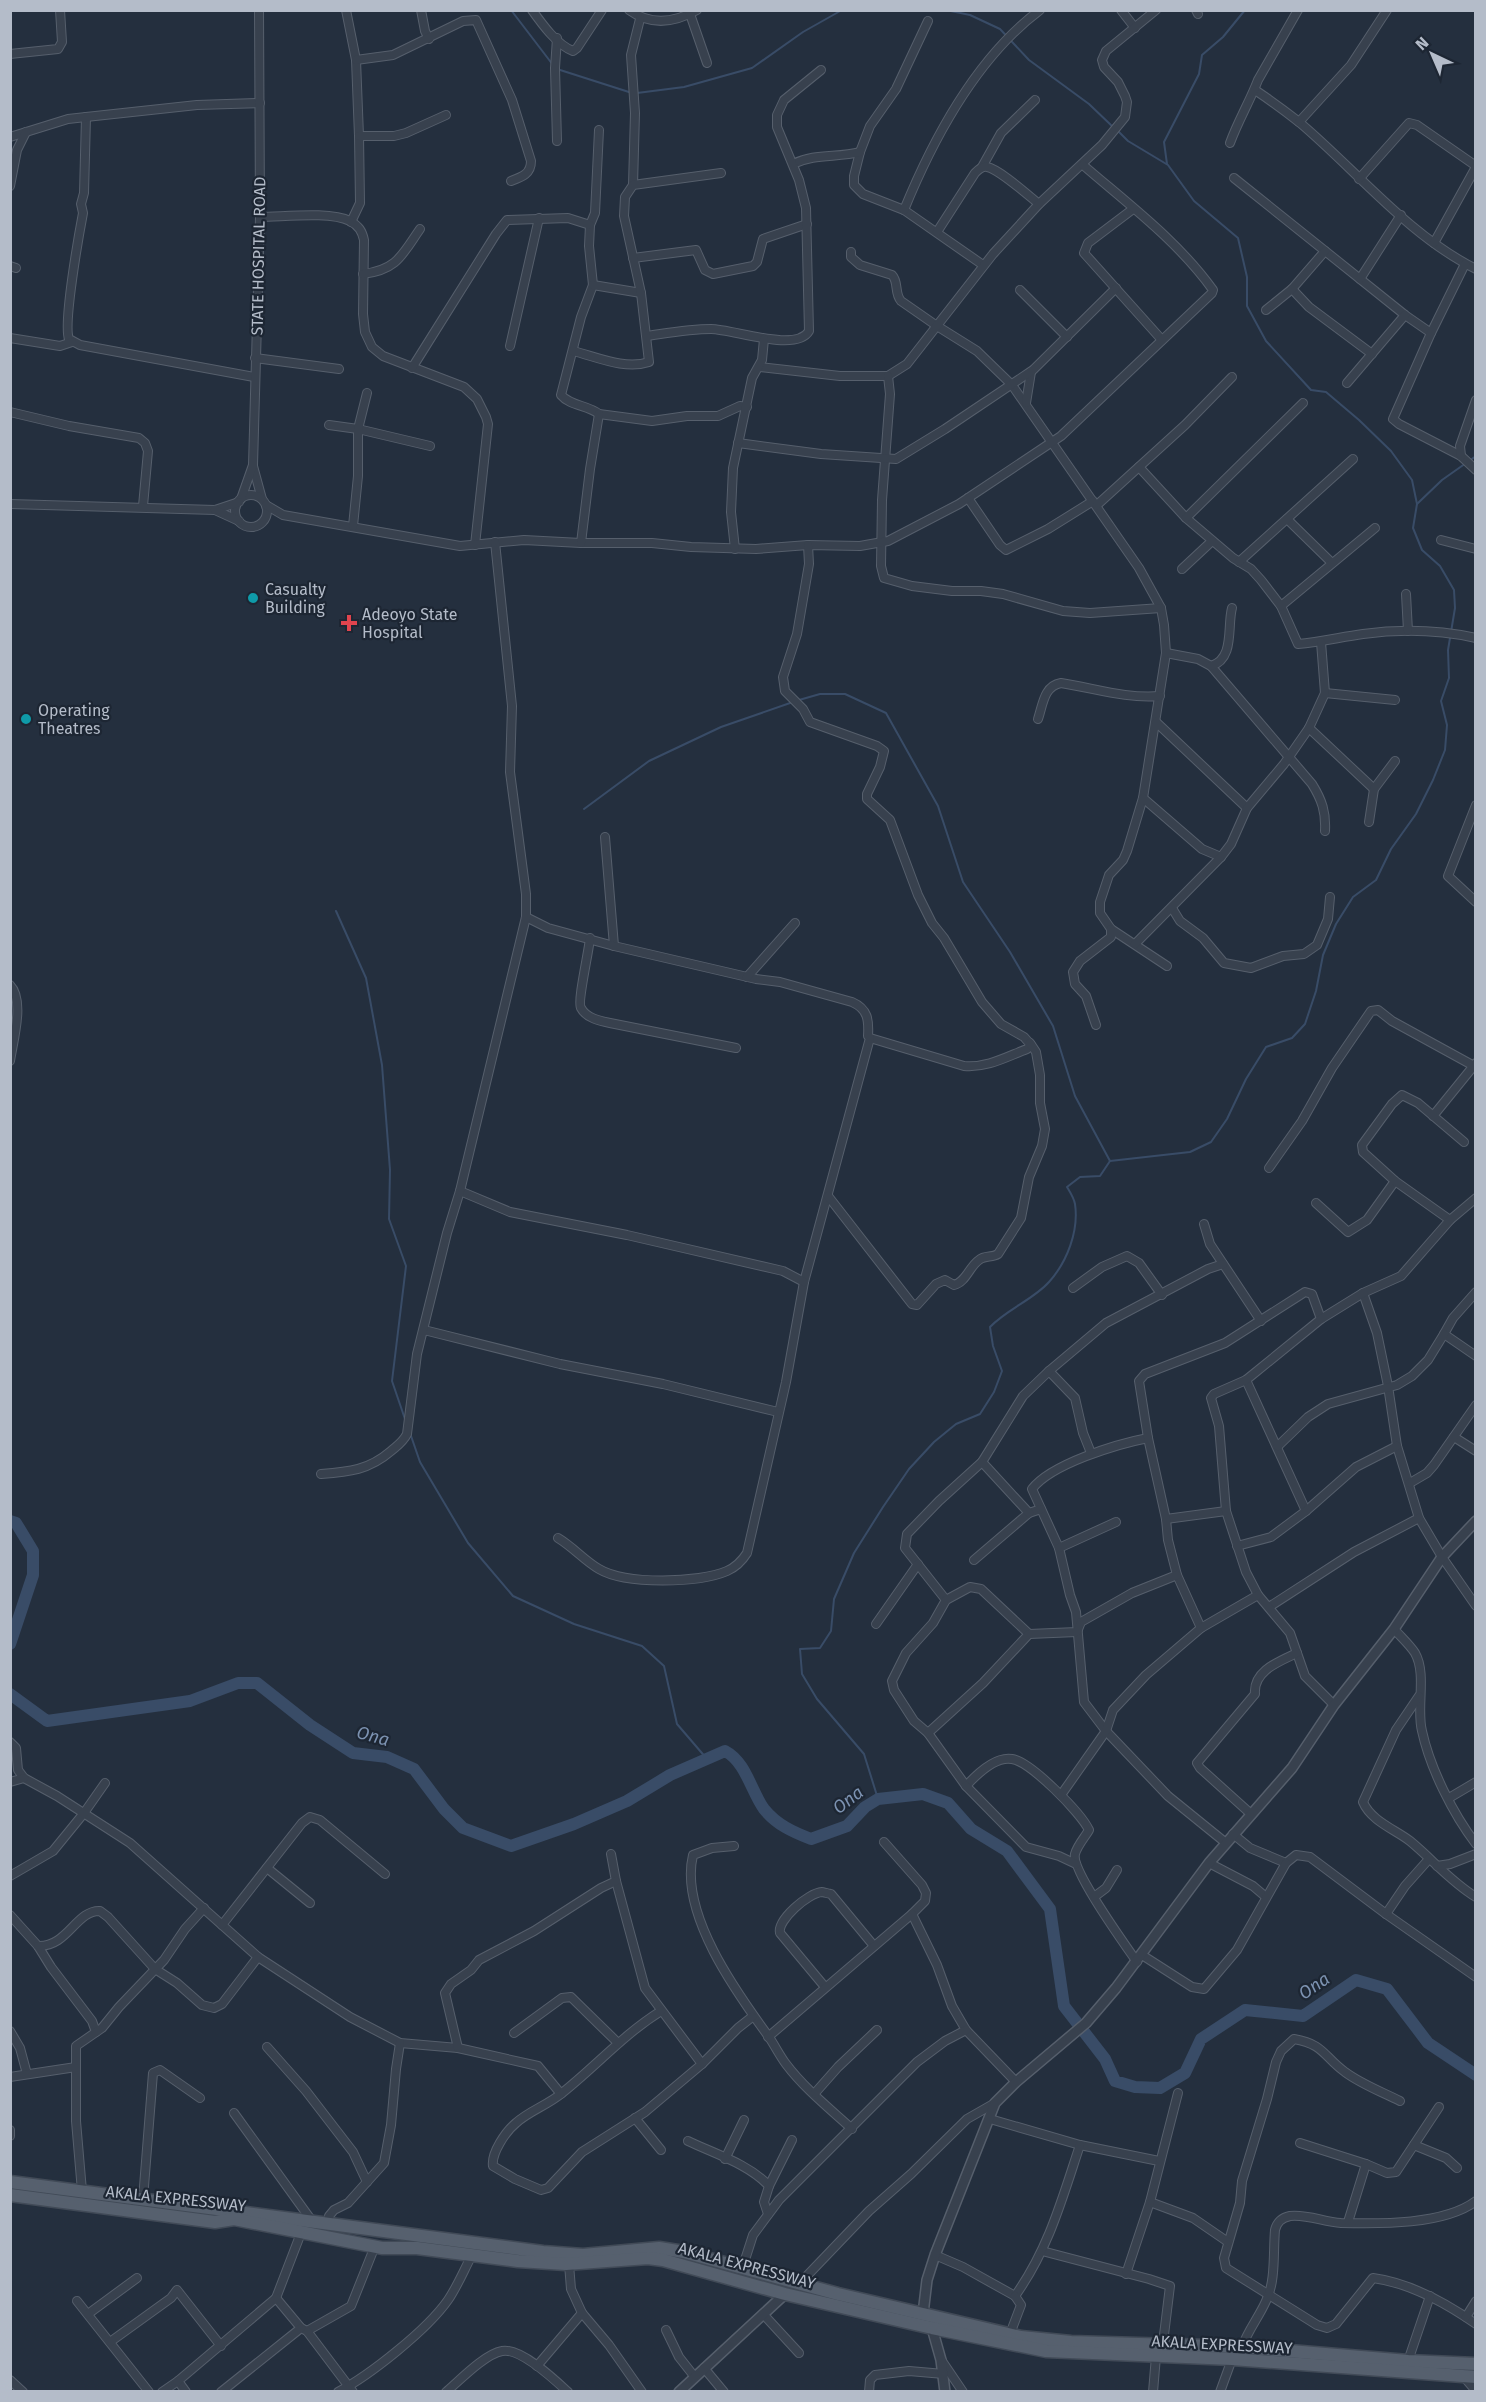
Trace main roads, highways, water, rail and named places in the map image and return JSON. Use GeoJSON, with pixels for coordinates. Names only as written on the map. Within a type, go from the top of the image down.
{"type":"FeatureCollection","features":[{"type":"Feature","properties":{"kind":"main road","name":"AKALA EXPRESSWAY"},"geometry":{"type":"LineString","coordinates":[[10,2182],[558,2253],[583,2254],[659,2248],[684,2252],[742,2269],[922,2314],[1071,2347],[1156,2356],[1232,2359],[1470,2377]]}},
{"type":"Feature","properties":{"kind":"main road","name":"AKALA EXPRESSWAY"},"geometry":{"type":"LineString","coordinates":[[10,2195],[215,2222],[234,2219],[379,2247],[417,2248],[569,2264],[648,2258],[663,2260],[785,2294],[1035,2349],[1163,2343],[1476,2364]]}},
{"type":"Feature","properties":{"kind":"main road"},"geometry":{"type":"LineString","coordinates":[[347,2242],[350,2225]]}},
{"type":"Feature","properties":{"kind":"main road"},"geometry":{"type":"LineString","coordinates":[[375,2229],[379,2247]]}},
{"type":"Feature","properties":{"kind":"waterway"},"geometry":{"type":"LineString","coordinates":[[511,10],[553,65]]}},
{"type":"Feature","properties":{"kind":"waterway"},"geometry":{"type":"LineString","coordinates":[[637,93],[684,87],[752,68],[803,32],[842,10]]}},
{"type":"Feature","properties":{"kind":"waterway"},"geometry":{"type":"LineString","coordinates":[[946,10],[970,15],[1000,29],[1029,60],[1089,104],[1113,127]]}},
{"type":"Feature","properties":{"kind":"waterway"},"geometry":{"type":"LineString","coordinates":[[1167,164],[1164,142],[1199,74],[1202,55],[1223,37],[1245,10]]}},
{"type":"Feature","properties":{"kind":"waterway"},"geometry":{"type":"LineString","coordinates":[[557,69],[632,93]]}},
{"type":"Feature","properties":{"kind":"waterway"},"geometry":{"type":"LineString","coordinates":[[878,1799],[864,1754],[817,1699],[802,1674],[800,1649],[820,1648],[831,1631],[834,1599],[854,1553],[909,1469],[934,1442],[956,1424],[980,1414],[994,1392],[1002,1371],[993,1346],[990,1327],[1043,1288],[1066,1256],[1073,1235],[1076,1214],[1073,1197],[1067,1187],[1080,1177],[1100,1176],[1110,1161],[1190,1152],[1211,1142],[1227,1119],[1246,1079],[1266,1047],[1292,1038],[1305,1024],[1316,991],[1323,955],[1336,924],[1353,897],[1376,880],[1391,849],[1416,814],[1445,750],[1447,725],[1441,701],[1449,678],[1448,650],[1455,608],[1454,590],[1440,566],[1422,550],[1413,528],[1417,504],[1412,480],[1391,451],[1359,420],[1326,392],[1311,390],[1266,341],[1247,306],[1247,277],[1238,238],[1194,201],[1168,165],[1128,141],[1117,130]]}},
{"type":"Feature","properties":{"kind":"waterway"},"geometry":{"type":"LineString","coordinates":[[1417,504],[1442,480],[1476,456]]}},
{"type":"Feature","properties":{"kind":"waterway"},"geometry":{"type":"LineString","coordinates":[[799,700],[820,694],[845,694],[886,713],[938,806],[963,882],[1010,952],[1053,1026],[1075,1096],[1110,1161]]}},
{"type":"Feature","properties":{"kind":"waterway"},"geometry":{"type":"LineString","coordinates":[[584,809],[649,761],[721,727],[793,702]]}},
{"type":"Feature","properties":{"kind":"waterway"},"geometry":{"type":"LineString","coordinates":[[336,911],[366,978],[382,1065],[390,1170],[389,1219],[406,1266],[392,1381],[406,1422]]}},
{"type":"Feature","properties":{"kind":"waterway"},"geometry":{"type":"LineString","coordinates":[[410,1433],[420,1462],[468,1543],[513,1596],[574,1624],[642,1646],[664,1666],[677,1724],[707,1759]]}},
{"type":"Feature","properties":{"kind":"waterway","name":"Ona"},"geometry":{"type":"LineString","coordinates":[[10,1521],[16,1523],[33,1551],[33,1575],[10,1644]]}},
{"type":"Feature","properties":{"kind":"waterway","name":"Ona"},"geometry":{"type":"LineString","coordinates":[[10,1694],[47,1721],[190,1701],[238,1683],[257,1683],[310,1725],[353,1753],[387,1757],[414,1769],[444,1809],[463,1828],[511,1846],[574,1824],[627,1801],[670,1775],[725,1751],[743,1769],[759,1802],[769,1815],[798,1834],[811,1839],[847,1826],[865,1807],[878,1799],[923,1794],[948,1803],[971,1829],[1007,1851],[1050,1909],[1064,2006],[1105,2059],[1115,2081],[1135,2087],[1160,2088],[1185,2073],[1201,2039],[1245,2010],[1303,2016],[1356,1980],[1387,1989],[1428,2043],[1476,2075]]}},
{"type":"Feature","properties":{"kind":"place","name":"Casualty Building"},"geometry":{"type":"Point","coordinates":[253,598]}},
{"type":"Feature","properties":{"kind":"place","name":"Adeoyo State Hospital"},"geometry":{"type":"Point","coordinates":[349,623]}},
{"type":"Feature","properties":{"kind":"place","name":"Operating Theatres"},"geometry":{"type":"Point","coordinates":[26,719]}}]}
